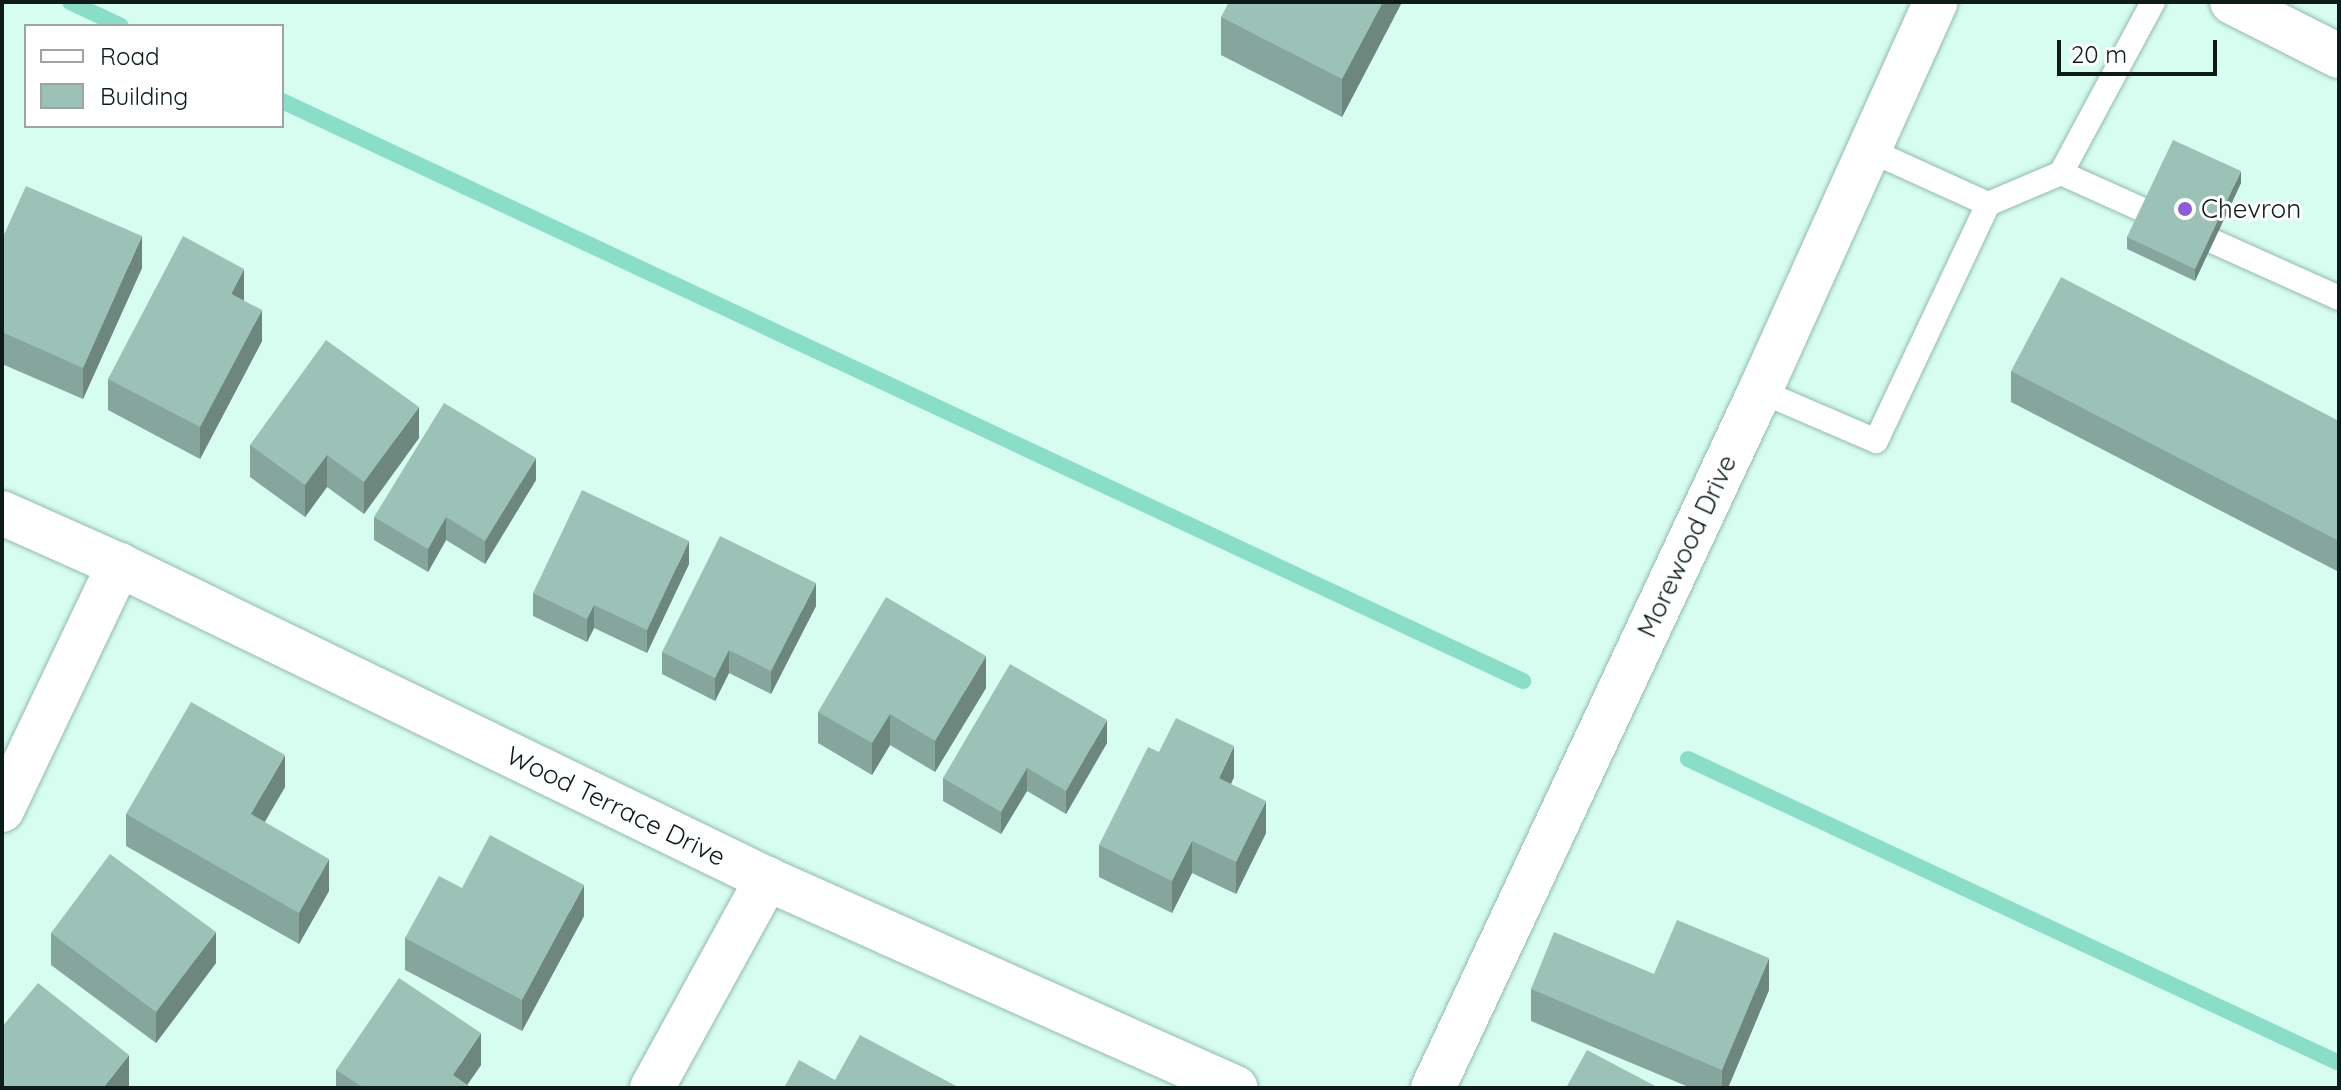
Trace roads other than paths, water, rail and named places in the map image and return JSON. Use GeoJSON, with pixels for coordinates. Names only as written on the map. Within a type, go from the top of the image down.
{"type":"FeatureCollection","features":[{"type":"Feature","properties":{"kind":"street","name":"Morewood Drive"},"geometry":{"type":"LineString","coordinates":[[1433,1088],[1760,391],[1936,2]]}},
{"type":"Feature","properties":{"kind":"street"},"geometry":{"type":"LineString","coordinates":[[2232,2],[2339,56]]}},
{"type":"Feature","properties":{"kind":"street","name":"Wood Terrace Drive"},"geometry":{"type":"LineString","coordinates":[[2,513],[119,565],[767,879],[1236,1088]]}},
{"type":"Feature","properties":{"kind":"street"},"geometry":{"type":"LineString","coordinates":[[2,810],[119,565]]}},
{"type":"Feature","properties":{"kind":"street"},"geometry":{"type":"LineString","coordinates":[[652,1088],[767,879]]}},
{"type":"Feature","properties":{"kind":"lane"},"geometry":{"type":"LineString","coordinates":[[1760,391],[1876,441],[1988,204],[2061,173],[2153,2]]}},
{"type":"Feature","properties":{"kind":"lane"},"geometry":{"type":"LineString","coordinates":[[1869,150],[1988,204]]}},
{"type":"Feature","properties":{"kind":"lane"},"geometry":{"type":"LineString","coordinates":[[2061,173],[2339,298]]}},
{"type":"Feature","properties":{"kind":"waterway"},"geometry":{"type":"LineString","coordinates":[[70,2],[117,24]]}},
{"type":"Feature","properties":{"kind":"waterway"},"geometry":{"type":"LineString","coordinates":[[284,102],[1523,681]]}},
{"type":"Feature","properties":{"kind":"waterway"},"geometry":{"type":"LineString","coordinates":[[1688,759],[2339,1063]]}},
{"type":"Feature","properties":{"kind":"place","name":"Chevron"},"geometry":{"type":"Point","coordinates":[2185,209]}}]}
